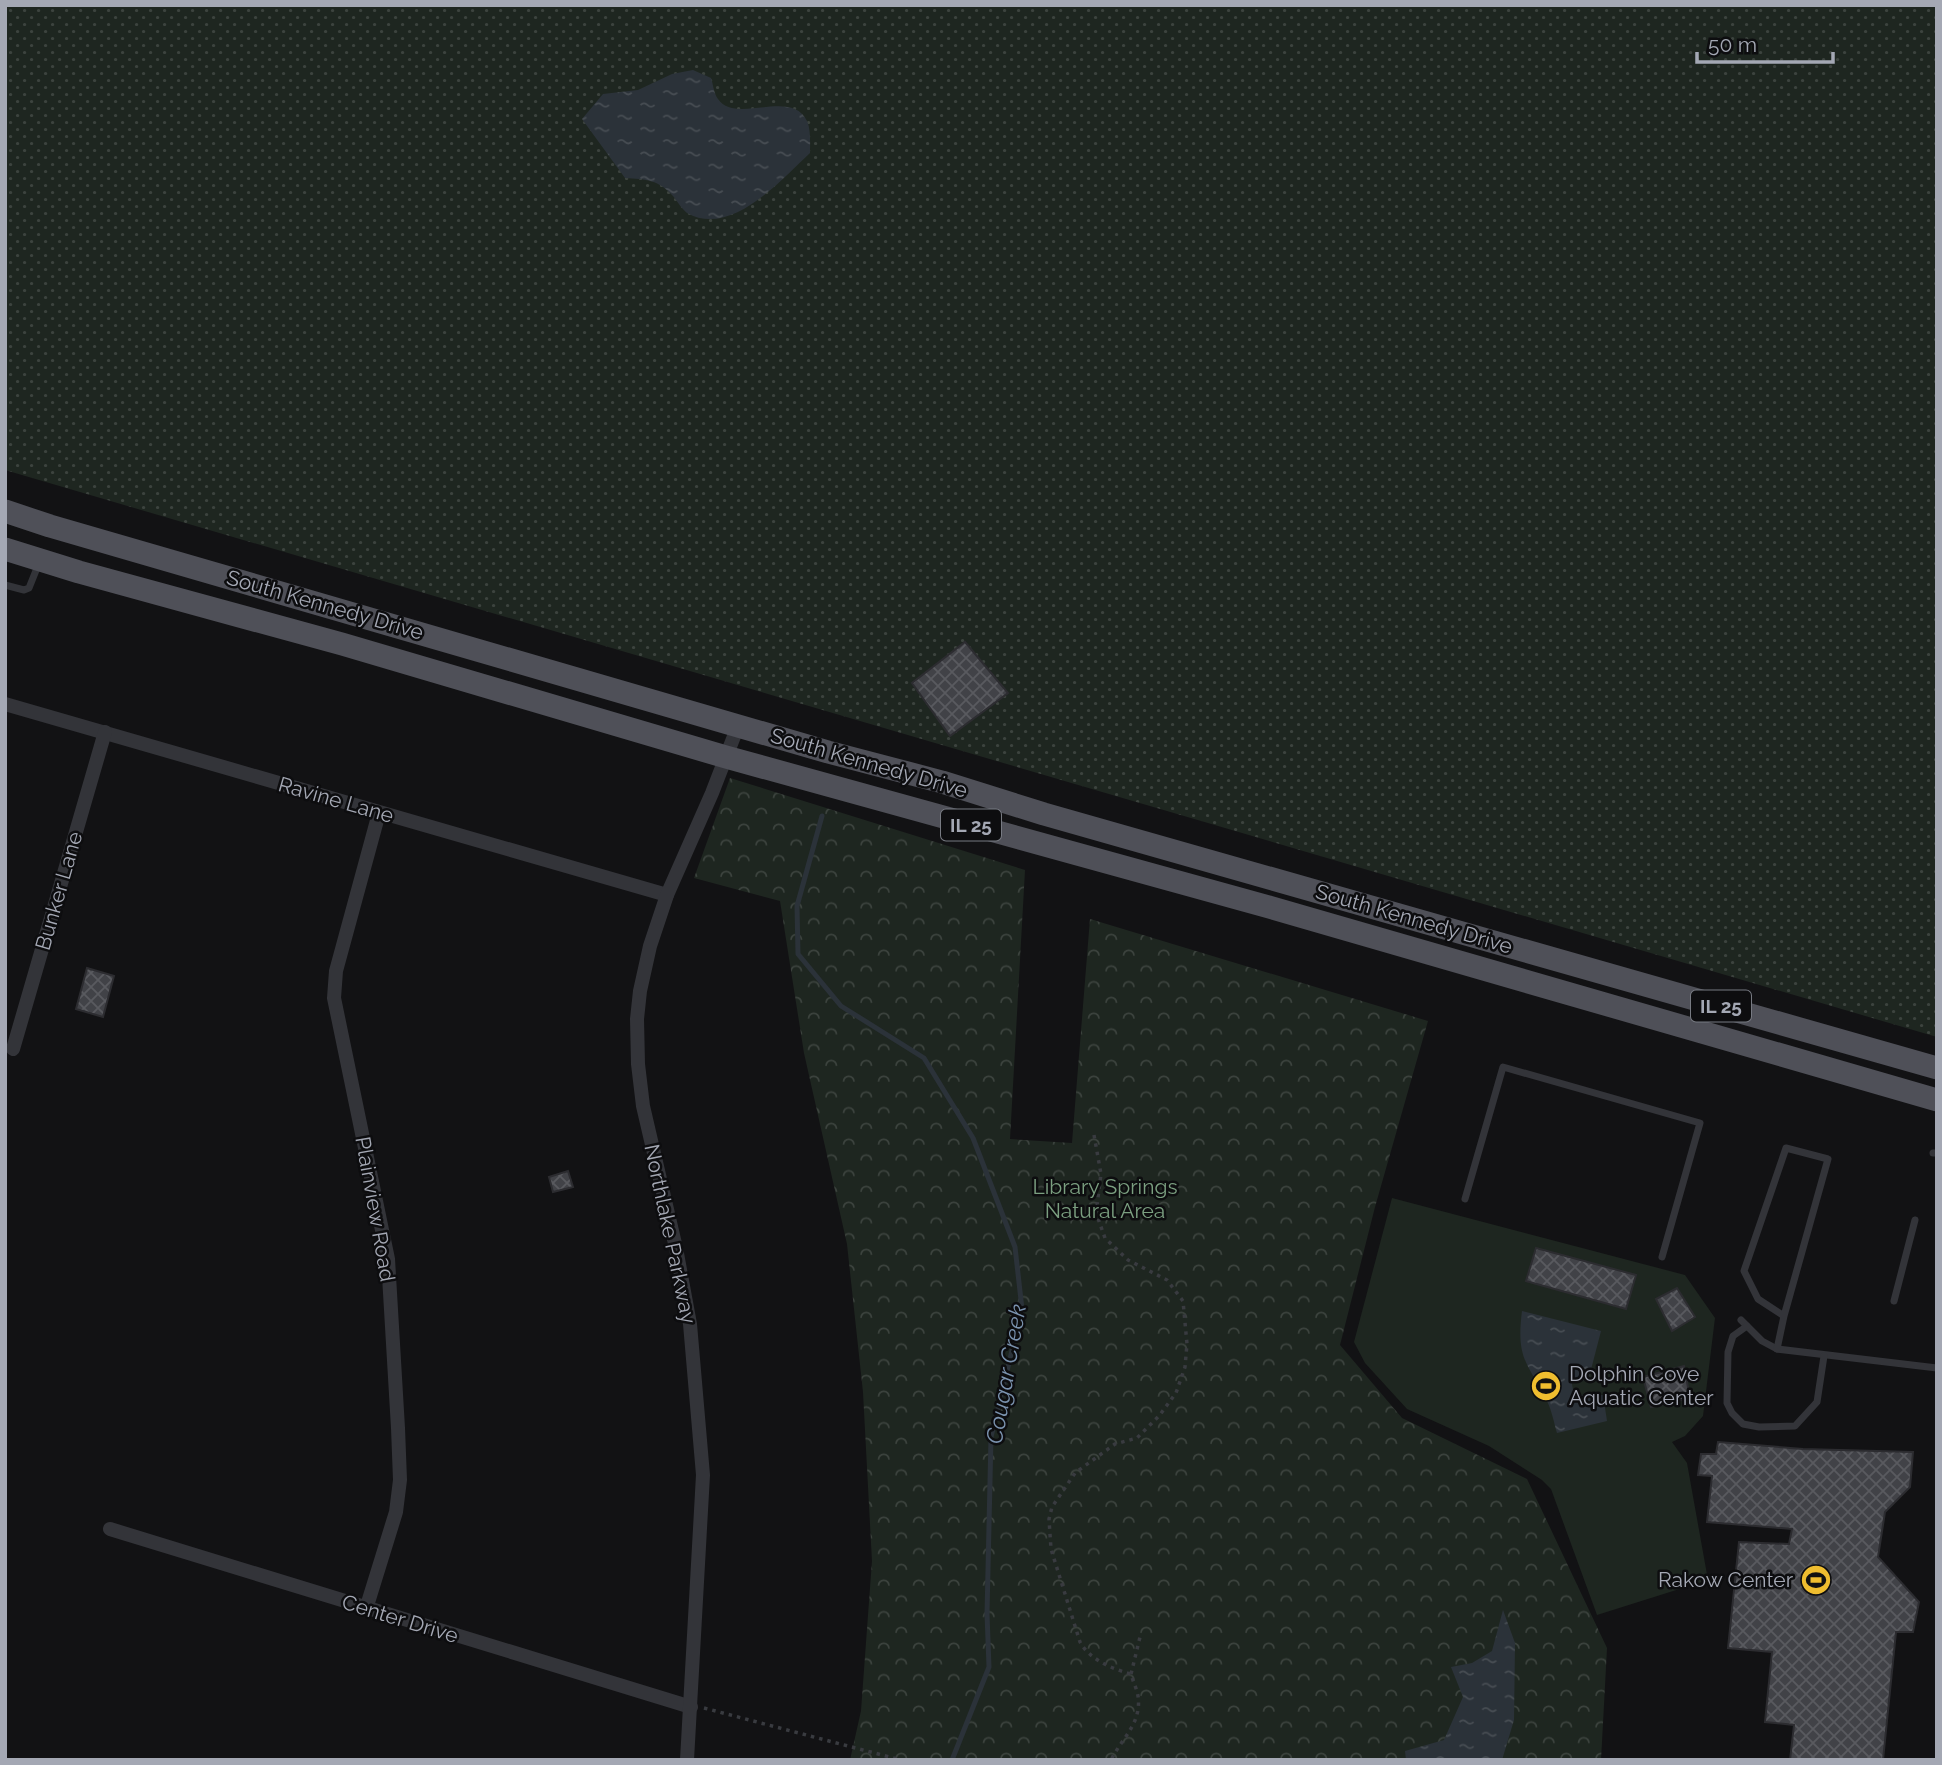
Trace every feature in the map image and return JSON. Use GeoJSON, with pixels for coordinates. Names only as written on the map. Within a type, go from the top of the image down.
{"type":"FeatureCollection","features":[{"type":"Feature","properties":{"kind":"main road","name":"South Kennedy Drive"},"geometry":{"type":"LineString","coordinates":[[5,511],[738,726],[942,782],[1044,814],[1937,1068]]}},
{"type":"Feature","properties":{"kind":"main road","name":"South Kennedy Drive"},"geometry":{"type":"LineString","coordinates":[[5,549],[342,644],[726,757],[1269,907],[1937,1100]]}},
{"type":"Feature","properties":{"kind":"street","name":"Ravine Lane"},"geometry":{"type":"LineString","coordinates":[[5,704],[667,895]]}},
{"type":"Feature","properties":{"kind":"street","name":"Northlake Parkway"},"geometry":{"type":"LineString","coordinates":[[687,1760],[703,1475],[690,1324],[676,1248],[643,1106],[637,1019],[650,946],[667,895],[738,726]]}},
{"type":"Feature","properties":{"kind":"street","name":"Bunker Lane"},"geometry":{"type":"LineString","coordinates":[[13,1049],[105,732]]}},
{"type":"Feature","properties":{"kind":"street","name":"Plainview Road"},"geometry":{"type":"LineString","coordinates":[[366,1609],[396,1512],[400,1480],[398,1428],[388,1259],[334,998],[336,971],[379,813]]}},
{"type":"Feature","properties":{"kind":"street","name":"Center Drive"},"geometry":{"type":"LineString","coordinates":[[110,1529],[691,1707]]}},
{"type":"Feature","properties":{"kind":"lane"},"geometry":{"type":"LineString","coordinates":[[5,585],[24,590],[29,588],[40,560]]}},
{"type":"Feature","properties":{"kind":"lane"},"geometry":{"type":"LineString","coordinates":[[1465,1199],[1503,1067],[1688,1120],[1700,1124],[1662,1257]]}},
{"type":"Feature","properties":{"kind":"lane"},"geometry":{"type":"LineString","coordinates":[[1777,1349],[1828,1159],[1786,1148],[1744,1272],[1758,1299],[1784,1316]]}},
{"type":"Feature","properties":{"kind":"lane"},"geometry":{"type":"LineString","coordinates":[[1894,1301],[1915,1220]]}},
{"type":"Feature","properties":{"kind":"lane"},"geometry":{"type":"LineString","coordinates":[[1824,1356],[1817,1402],[1795,1426],[1759,1427],[1743,1424],[1732,1413],[1727,1403],[1728,1352],[1733,1336],[1744,1323],[1762,1341],[1777,1349],[1937,1368]]}},
{"type":"Feature","properties":{"kind":"path"},"geometry":{"type":"LineString","coordinates":[[1094,1135],[1101,1174],[1096,1213],[1105,1238],[1128,1260],[1167,1280],[1183,1301],[1187,1344],[1185,1367],[1176,1393],[1159,1416],[1137,1438],[1115,1444],[1075,1473],[1052,1507],[1049,1519],[1051,1549],[1080,1642],[1086,1653],[1131,1674]]}},
{"type":"Feature","properties":{"kind":"path"},"geometry":{"type":"LineString","coordinates":[[1111,1760],[1128,1737],[1137,1716],[1138,1695],[1131,1674],[1140,1637]]}},
{"type":"Feature","properties":{"kind":"path"},"geometry":{"type":"LineString","coordinates":[[691,1707],[715,1710],[901,1760]]}},
{"type":"Feature","properties":{"kind":"green space"},"geometry":{"type":"Polygon","coordinates":[[[5,5],[1937,5],[1937,1037],[5,470],[5,5]]]}},
{"type":"Feature","properties":{"kind":"green space","name":"Library Springs Natural Area"},"geometry":{"type":"Polygon","coordinates":[[[730,778],[1025,870],[1010,1139],[1072,1143],[1090,919],[1428,1021],[1375,1207],[1340,1345],[1402,1418],[1527,1479],[1607,1648],[1601,1760],[850,1760],[861,1711],[872,1561],[863,1392],[847,1244],[804,1053],[780,901],[694,878],[730,778]]]}},
{"type":"Feature","properties":{"kind":"green space","name":"Dolphin Cove Aquatic Center"},"geometry":{"type":"Polygon","coordinates":[[[1392,1198],[1685,1275],[1715,1318],[1703,1416],[1685,1436],[1672,1442],[1687,1463],[1708,1580],[1597,1615],[1551,1489],[1542,1480],[1489,1446],[1407,1409],[1365,1363],[1354,1342],[1392,1198]]]}},
{"type":"Feature","properties":{"kind":"water"},"geometry":{"type":"Polygon","coordinates":[[[693,70],[711,78],[718,99],[726,106],[737,109],[789,107],[799,112],[807,121],[809,129],[810,153],[754,202],[721,218],[704,219],[687,213],[668,191],[657,184],[625,178],[582,119],[603,94],[638,90],[672,74],[693,70]]]}},
{"type":"Feature","properties":{"kind":"water"},"geometry":{"type":"Polygon","coordinates":[[[1522,1311],[1601,1331],[1588,1381],[1571,1379],[1574,1395],[1603,1395],[1607,1421],[1557,1433],[1549,1405],[1522,1350],[1522,1311]]]}},
{"type":"Feature","properties":{"kind":"water"},"geometry":{"type":"Polygon","coordinates":[[[1503,1610],[1515,1643],[1514,1720],[1502,1760],[1406,1760],[1405,1751],[1444,1740],[1463,1697],[1451,1667],[1472,1663],[1492,1651],[1503,1610]]]}},
{"type":"Feature","properties":{"kind":"building"},"geometry":{"type":"Polygon","coordinates":[[[965,642],[1008,693],[950,736],[912,683],[965,642]]]}},
{"type":"Feature","properties":{"kind":"building"},"geometry":{"type":"Polygon","coordinates":[[[87,968],[114,976],[103,1017],[76,1009],[87,968]]]}},
{"type":"Feature","properties":{"kind":"building"},"geometry":{"type":"Polygon","coordinates":[[[568,1171],[573,1187],[553,1192],[549,1177],[568,1171]]]}},
{"type":"Feature","properties":{"kind":"building"},"geometry":{"type":"Polygon","coordinates":[[[1536,1248],[1636,1275],[1626,1309],[1526,1281],[1536,1248]]]}},
{"type":"Feature","properties":{"kind":"building"},"geometry":{"type":"Polygon","coordinates":[[[1677,1288],[1695,1317],[1672,1331],[1656,1299],[1677,1288]]]}},
{"type":"Feature","properties":{"kind":"building"},"geometry":{"type":"Polygon","coordinates":[[[1684,1366],[1690,1398],[1651,1407],[1643,1377],[1684,1366]]]}},
{"type":"Feature","properties":{"kind":"building","name":"Rakow Center"},"geometry":{"type":"Polygon","coordinates":[[[1718,1442],[1803,1449],[1913,1452],[1910,1487],[1885,1512],[1878,1557],[1919,1602],[1913,1632],[1896,1632],[1883,1760],[1790,1760],[1794,1725],[1765,1722],[1772,1652],[1728,1648],[1739,1542],[1789,1544],[1792,1529],[1707,1522],[1712,1476],[1698,1475],[1701,1454],[1716,1454],[1718,1442]]]}},
{"type":"Feature","properties":{"kind":"waterway","name":"Cougar Creek"},"geometry":{"type":"LineString","coordinates":[[822,816],[797,906],[798,954],[841,1006],[924,1058],[973,1138],[1015,1247],[1022,1309],[991,1437],[987,1614],[989,1667],[952,1760]]}},
{"type":"Feature","properties":{"kind":"place","name":"Dolphin Cove Aquatic Center"},"geometry":{"type":"Point","coordinates":[1546,1386]}},
{"type":"Feature","properties":{"kind":"place","name":"Rakow Center"},"geometry":{"type":"Point","coordinates":[1816,1580]}}]}
